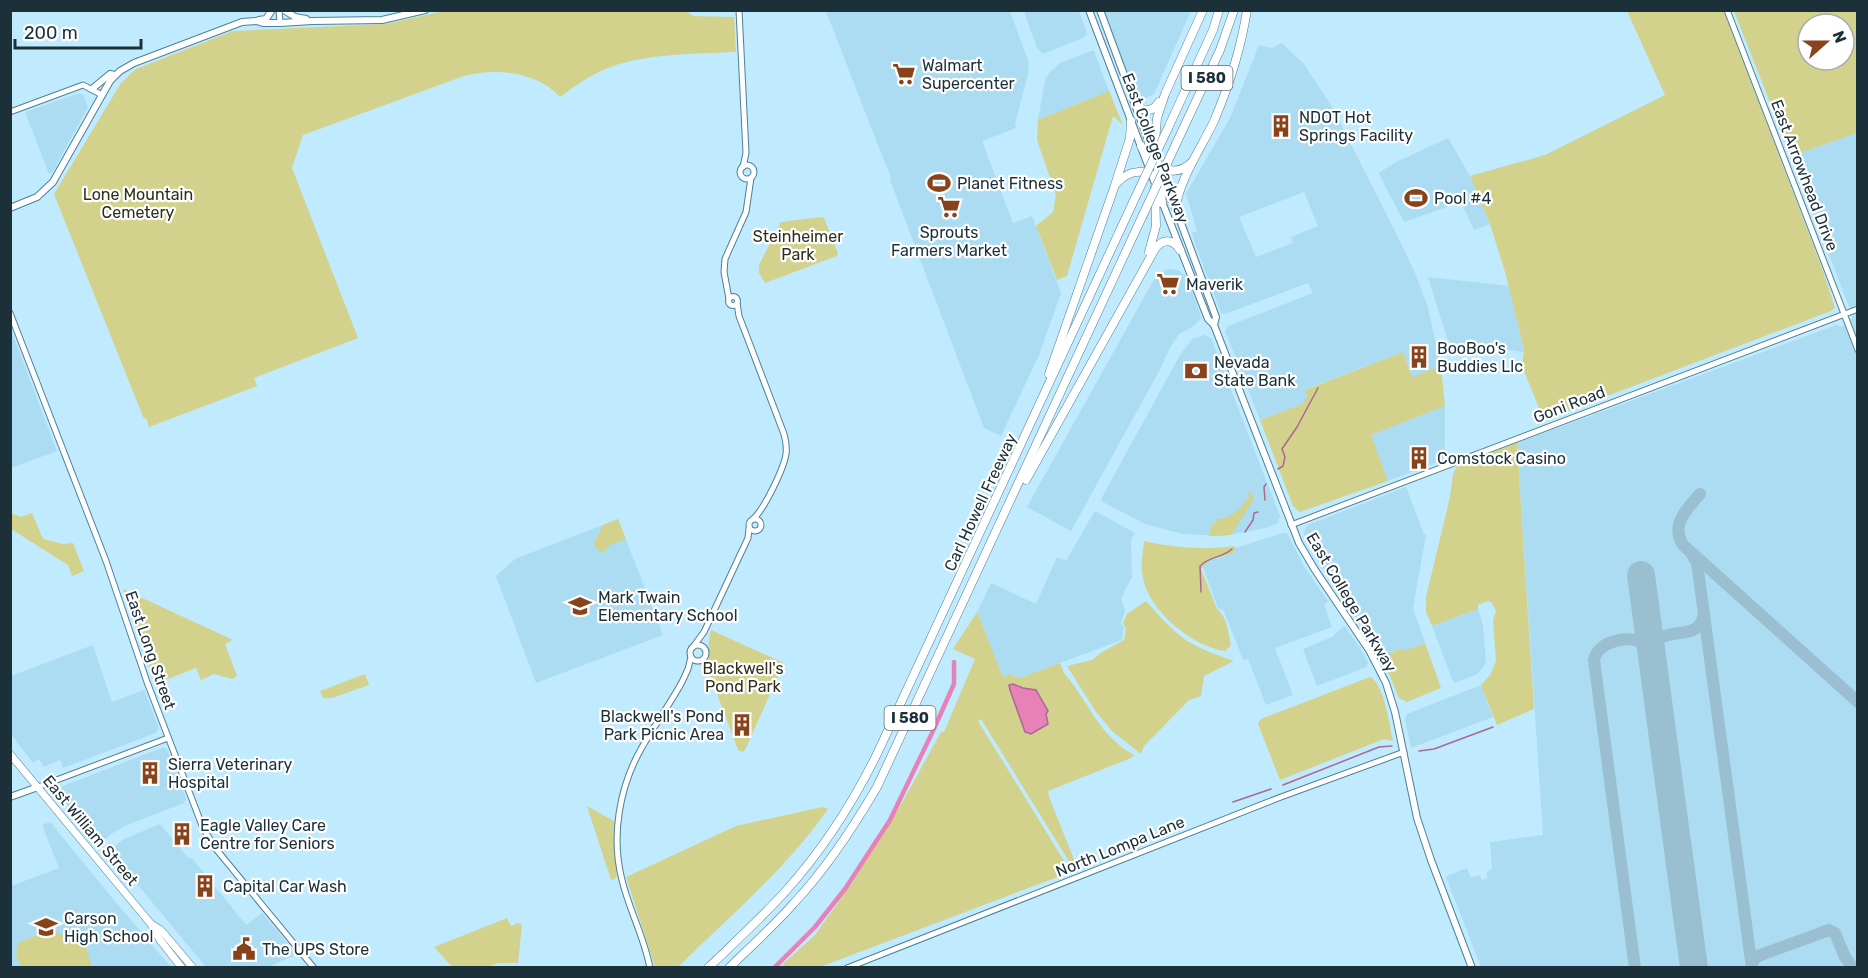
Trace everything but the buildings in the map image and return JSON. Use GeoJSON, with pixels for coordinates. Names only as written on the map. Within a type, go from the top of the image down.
{"type":"FeatureCollection","features":[{"type":"Feature","properties":{"kind":"highway"},"geometry":{"type":"LineString","coordinates":[[1144,264],[1156,226],[1155,131],[1157,118],[1165,94],[1203,10]]}},
{"type":"Feature","properties":{"kind":"highway","name":"Carl Howell Freeway"},"geometry":{"type":"LineString","coordinates":[[708,968],[790,886],[824,845],[850,804],[878,752],[1136,198],[1213,30],[1219,10]]}},
{"type":"Feature","properties":{"kind":"highway","name":"Carl Howell Freeway"},"geometry":{"type":"LineString","coordinates":[[729,968],[799,898],[838,848],[860,815],[892,756],[1220,50],[1234,10]]}},
{"type":"Feature","properties":{"kind":"highway"},"geometry":{"type":"LineString","coordinates":[[1176,210],[1178,194],[1213,123],[1227,86],[1240,45],[1247,10]]}},
{"type":"Feature","properties":{"kind":"highway"},"geometry":{"type":"LineString","coordinates":[[1135,104],[1143,110],[1152,110],[1165,94]]}},
{"type":"Feature","properties":{"kind":"highway"},"geometry":{"type":"LineString","coordinates":[[1007,475],[1048,375],[1114,188],[1130,138],[1131,122]]}},
{"type":"Feature","properties":{"kind":"highway"},"geometry":{"type":"LineString","coordinates":[[1149,142],[1155,164]]}},
{"type":"Feature","properties":{"kind":"highway"},"geometry":{"type":"LineString","coordinates":[[1141,146],[1145,155],[1164,170],[1176,171],[1186,167],[1195,158]]}},
{"type":"Feature","properties":{"kind":"highway"},"geometry":{"type":"LineString","coordinates":[[1114,188],[1118,181],[1128,173],[1140,171],[1155,179],[1171,199]]}},
{"type":"Feature","properties":{"kind":"highway"},"geometry":{"type":"LineString","coordinates":[[1155,179],[1162,203]]}},
{"type":"Feature","properties":{"kind":"highway"},"geometry":{"type":"LineString","coordinates":[[1011,500],[1020,490],[1144,264],[1162,242],[1173,242],[1180,250]]}},
{"type":"Feature","properties":{"kind":"main road"},"geometry":{"type":"LineString","coordinates":[[10,208],[41,194],[53,182],[115,75],[134,63],[230,26],[266,19],[272,10]]}},
{"type":"Feature","properties":{"kind":"main road"},"geometry":{"type":"LineString","coordinates":[[284,10],[295,17],[312,21]]}},
{"type":"Feature","properties":{"kind":"main road"},"geometry":{"type":"LineString","coordinates":[[257,21],[280,23],[382,20],[425,10]]}},
{"type":"Feature","properties":{"kind":"main road","name":"East College Parkway"},"geometry":{"type":"LineString","coordinates":[[1089,10],[1155,179]]}},
{"type":"Feature","properties":{"kind":"main road","name":"East College Parkway"},"geometry":{"type":"LineString","coordinates":[[1100,10],[1149,142]]}},
{"type":"Feature","properties":{"kind":"main road"},"geometry":{"type":"LineString","coordinates":[[92,89],[107,75],[115,75]]}},
{"type":"Feature","properties":{"kind":"main road","name":"East College Parkway"},"geometry":{"type":"LineString","coordinates":[[1155,164],[1176,210],[1216,317],[1214,325]]}},
{"type":"Feature","properties":{"kind":"main road","name":"East College Parkway"},"geometry":{"type":"LineString","coordinates":[[1162,203],[1208,319],[1214,325],[1291,525],[1309,560],[1363,639],[1379,668],[1393,702],[1413,802],[1423,836],[1472,968]]}},
{"type":"Feature","properties":{"kind":"main road","name":"East William Street"},"geometry":{"type":"LineString","coordinates":[[10,754],[151,924],[160,940],[182,968]]}},
{"type":"Feature","properties":{"kind":"main road"},"geometry":{"type":"LineString","coordinates":[[10,797],[38,788]]}},
{"type":"Feature","properties":{"kind":"main road","name":"East William Street"},"geometry":{"type":"LineString","coordinates":[[151,924],[161,930],[193,968]]}},
{"type":"Feature","properties":{"kind":"street"},"geometry":{"type":"LineString","coordinates":[[279,10],[280,23]]}},
{"type":"Feature","properties":{"kind":"street","name":"East Arrowhead Drive"},"geometry":{"type":"LineString","coordinates":[[1727,10],[1857,350]]}},
{"type":"Feature","properties":{"kind":"street"},"geometry":{"type":"LineString","coordinates":[[739,11],[746,153],[754,171],[748,189],[746,212],[725,259],[724,272],[786,442],[787,451],[762,509],[760,528],[748,538]]}},
{"type":"Feature","properties":{"kind":"street"},"geometry":{"type":"LineString","coordinates":[[10,112],[83,85],[102,95]]}},
{"type":"Feature","properties":{"kind":"street"},"geometry":{"type":"LineString","coordinates":[[746,153],[741,173],[748,189]]}},
{"type":"Feature","properties":{"kind":"street"},"geometry":{"type":"LineString","coordinates":[[742,167],[751,166]]}},
{"type":"Feature","properties":{"kind":"street"},"geometry":{"type":"LineString","coordinates":[[743,178],[752,178]]}},
{"type":"Feature","properties":{"kind":"street","name":"Goni Road"},"geometry":{"type":"LineString","coordinates":[[1291,525],[1857,309]]}},
{"type":"Feature","properties":{"kind":"street","name":"East Long Street"},"geometry":{"type":"LineString","coordinates":[[10,313],[106,561],[147,682],[208,839],[314,968]]}},
{"type":"Feature","properties":{"kind":"street"},"geometry":{"type":"LineString","coordinates":[[650,968],[643,937],[622,880],[617,851],[619,815],[627,779],[635,761],[686,674],[691,657],[690,652],[706,629],[748,538],[749,523],[762,509]]}},
{"type":"Feature","properties":{"kind":"street"},"geometry":{"type":"LineString","coordinates":[[753,519],[760,522]]}},
{"type":"Feature","properties":{"kind":"street"},"geometry":{"type":"LineString","coordinates":[[749,528],[756,531]]}},
{"type":"Feature","properties":{"kind":"street"},"geometry":{"type":"LineString","coordinates":[[686,674],[706,656],[706,629]]}},
{"type":"Feature","properties":{"kind":"street"},"geometry":{"type":"LineString","coordinates":[[693,646],[700,645],[705,649]]}},
{"type":"Feature","properties":{"kind":"street"},"geometry":{"type":"LineString","coordinates":[[691,657],[695,661],[702,661]]}},
{"type":"Feature","properties":{"kind":"street"},"geometry":{"type":"LineString","coordinates":[[38,788],[168,738]]}},
{"type":"Feature","properties":{"kind":"street","name":"North Lompa Lane"},"geometry":{"type":"LineString","coordinates":[[847,968],[1281,797],[1404,752]]}},
{"type":"Feature","properties":{"kind":"shaded area"},"geometry":{"type":"Polygon","coordinates":[[[826,11],[1010,11],[1029,63],[1028,74],[1015,124],[1016,128],[982,141],[1013,223],[1032,216],[1061,293],[1039,355],[1001,436],[984,428],[890,180],[891,177],[826,11]]]}},
{"type":"Feature","properties":{"kind":"shaded area"},"geometry":{"type":"Polygon","coordinates":[[[1024,11],[1079,11],[1087,33],[1085,37],[1043,54],[1037,48],[1024,11]]]}},
{"type":"Feature","properties":{"kind":"shaded area"},"geometry":{"type":"Polygon","coordinates":[[[1103,11],[1191,11],[1154,94],[1137,102],[1103,11]]]}},
{"type":"Feature","properties":{"kind":"shaded area"},"geometry":{"type":"Polygon","coordinates":[[[1282,43],[1304,64],[1331,105],[1415,273],[1427,304],[1441,366],[1412,378],[1403,352],[1306,389],[1308,398],[1306,403],[1260,420],[1225,331],[1228,326],[1313,293],[1308,283],[1225,314],[1221,313],[1195,244],[1192,233],[1197,231],[1186,194],[1230,118],[1259,45],[1272,48],[1282,43]],[[1304,192],[1239,217],[1256,257],[1293,243],[1291,237],[1318,226],[1304,192]]]}},
{"type":"Feature","properties":{"kind":"shaded area"},"geometry":{"type":"Polygon","coordinates":[[[1094,51],[1109,91],[1038,120],[1045,80],[1050,72],[1060,63],[1094,51]]]}},
{"type":"Feature","properties":{"kind":"shaded area"},"geometry":{"type":"Polygon","coordinates":[[[83,94],[88,107],[52,173],[49,174],[25,112],[83,94]]]}},
{"type":"Feature","properties":{"kind":"shaded area"},"geometry":{"type":"Polygon","coordinates":[[[1857,133],[1857,967],[1481,967],[1446,877],[1467,868],[1471,878],[1479,875],[1482,880],[1488,878],[1486,873],[1492,869],[1490,842],[1543,835],[1517,443],[1836,325],[1841,327],[1853,317],[1791,156],[1857,133]]]}},
{"type":"Feature","properties":{"kind":"shaded area"},"geometry":{"type":"Polygon","coordinates":[[[1448,138],[1470,176],[1490,224],[1474,230],[1461,202],[1404,222],[1383,182],[1379,173],[1396,162],[1448,138]]]}},
{"type":"Feature","properties":{"kind":"shaded area"},"geometry":{"type":"Polygon","coordinates":[[[1168,269],[1178,270],[1186,276],[1201,318],[1194,326],[1179,334],[1172,344],[1071,531],[1027,507],[1152,283],[1158,274],[1168,269]]]}},
{"type":"Feature","properties":{"kind":"shaded area"},"geometry":{"type":"Polygon","coordinates":[[[1428,277],[1509,286],[1524,352],[1451,343],[1447,338],[1428,277]]]}},
{"type":"Feature","properties":{"kind":"shaded area"},"geometry":{"type":"Polygon","coordinates":[[[10,327],[57,451],[11,468],[10,468],[10,327]]]}},
{"type":"Feature","properties":{"kind":"shaded area"},"geometry":{"type":"Polygon","coordinates":[[[1204,335],[1211,338],[1280,516],[1278,523],[1266,528],[1223,536],[1182,534],[1145,524],[1101,499],[1180,355],[1192,339],[1204,335]]]}},
{"type":"Feature","properties":{"kind":"shaded area"},"geometry":{"type":"Polygon","coordinates":[[[1445,406],[1443,460],[1388,481],[1370,435],[1445,406]]]}},
{"type":"Feature","properties":{"kind":"shaded area"},"geometry":{"type":"Polygon","coordinates":[[[1406,487],[1426,535],[1413,608],[1425,643],[1404,651],[1402,648],[1382,657],[1315,556],[1304,534],[1308,525],[1406,487]]]}},
{"type":"Feature","properties":{"kind":"shaded area"},"geometry":{"type":"Polygon","coordinates":[[[1094,512],[1135,533],[1131,540],[1132,577],[1121,598],[1125,611],[1121,623],[1124,628],[1122,640],[1020,678],[1015,675],[1002,677],[977,612],[991,583],[1036,604],[1057,557],[1066,561],[1094,512]]]}},
{"type":"Feature","properties":{"kind":"shaded area","name":"Mark Twain Elementary School"},"geometry":{"type":"Polygon","coordinates":[[[618,519],[663,635],[536,683],[496,576],[515,559],[618,519]]]}},
{"type":"Feature","properties":{"kind":"shaded area"},"geometry":{"type":"Polygon","coordinates":[[[1282,533],[1288,535],[1305,568],[1328,601],[1324,605],[1332,627],[1275,648],[1293,695],[1266,705],[1248,659],[1243,660],[1224,611],[1218,608],[1203,567],[1211,559],[1232,554],[1236,548],[1282,533]]]}},
{"type":"Feature","properties":{"kind":"shaded area"},"geometry":{"type":"Polygon","coordinates":[[[1478,609],[1483,625],[1486,660],[1477,674],[1455,683],[1432,626],[1478,609]]]}},
{"type":"Feature","properties":{"kind":"shaded area"},"geometry":{"type":"Polygon","coordinates":[[[1343,627],[1358,645],[1368,662],[1367,667],[1317,686],[1303,649],[1332,637],[1343,627]]]}},
{"type":"Feature","properties":{"kind":"shaded area"},"geometry":{"type":"Polygon","coordinates":[[[93,645],[112,702],[144,690],[159,728],[156,733],[63,768],[60,760],[44,767],[39,759],[33,763],[11,734],[11,676],[93,645]]]}},
{"type":"Feature","properties":{"kind":"shaded area"},"geometry":{"type":"Polygon","coordinates":[[[1009,685],[1036,690],[1048,711],[1046,714],[1048,724],[1031,734],[1025,732],[1010,690],[1009,685]]]}},
{"type":"Feature","properties":{"kind":"shaded area"},"geometry":{"type":"Polygon","coordinates":[[[1481,685],[1493,717],[1411,748],[1405,719],[1407,714],[1481,685]]]}},
{"type":"Feature","properties":{"kind":"shaded area"},"geometry":{"type":"Polygon","coordinates":[[[164,747],[167,749],[186,798],[184,803],[127,825],[102,842],[96,842],[60,796],[59,791],[63,786],[164,747]]]}},
{"type":"Feature","properties":{"kind":"shaded area"},"geometry":{"type":"Polygon","coordinates":[[[50,822],[171,967],[11,968],[11,886],[59,868],[42,825],[50,822]]]}},
{"type":"Feature","properties":{"kind":"shaded area"},"geometry":{"type":"Polygon","coordinates":[[[160,824],[188,858],[192,858],[246,925],[262,913],[295,952],[293,956],[268,967],[206,967],[137,884],[130,882],[108,855],[109,850],[124,839],[160,824]]]}},
{"type":"Feature","properties":{"kind":"green space","name":"Lone Mountain Cemetery"},"geometry":{"type":"Polygon","coordinates":[[[448,10],[685,10],[693,16],[734,17],[736,52],[671,55],[623,63],[595,74],[560,97],[540,82],[515,74],[490,72],[464,76],[303,135],[292,168],[358,338],[254,378],[257,386],[149,427],[54,194],[121,83],[136,69],[233,31],[386,24],[448,10]]]}},
{"type":"Feature","properties":{"kind":"green space"},"geometry":{"type":"Polygon","coordinates":[[[1627,11],[1724,11],[1835,308],[1544,420],[1522,366],[1524,350],[1506,275],[1490,224],[1470,176],[1545,155],[1665,95],[1627,11]]]}},
{"type":"Feature","properties":{"kind":"green space"},"geometry":{"type":"Polygon","coordinates":[[[1734,11],[1857,11],[1857,133],[1791,156],[1734,11]]]}},
{"type":"Feature","properties":{"kind":"green space"},"geometry":{"type":"Polygon","coordinates":[[[1109,91],[1123,125],[1113,116],[1067,276],[1057,280],[1036,226],[1053,212],[1056,195],[1037,140],[1038,120],[1109,91]]]}},
{"type":"Feature","properties":{"kind":"green space","name":"Steinheimer Park"},"geometry":{"type":"Polygon","coordinates":[[[822,217],[838,253],[837,256],[765,283],[759,273],[759,265],[781,222],[822,217]]]}},
{"type":"Feature","properties":{"kind":"green space"},"geometry":{"type":"Polygon","coordinates":[[[1403,352],[1412,377],[1441,366],[1445,406],[1371,435],[1388,481],[1300,512],[1293,506],[1260,420],[1305,403],[1304,399],[1308,398],[1305,390],[1403,352]]]}},
{"type":"Feature","properties":{"kind":"green space"},"geometry":{"type":"Polygon","coordinates":[[[1517,443],[1534,709],[1497,725],[1481,685],[1490,675],[1496,661],[1493,620],[1496,611],[1492,603],[1488,601],[1478,605],[1478,609],[1432,626],[1426,612],[1426,597],[1450,497],[1453,474],[1457,466],[1517,443]]]}},
{"type":"Feature","properties":{"kind":"green space"},"geometry":{"type":"Polygon","coordinates":[[[1248,492],[1254,496],[1253,501],[1231,535],[1209,536],[1212,523],[1215,524],[1217,519],[1237,511],[1249,498],[1248,492]]]}},
{"type":"Feature","properties":{"kind":"green space"},"geometry":{"type":"Polygon","coordinates":[[[11,513],[21,517],[32,513],[43,539],[63,544],[73,543],[84,571],[72,576],[68,565],[11,529],[11,513]]]}},
{"type":"Feature","properties":{"kind":"green space"},"geometry":{"type":"Polygon","coordinates":[[[618,519],[626,539],[610,545],[602,553],[593,544],[603,525],[618,519]]]}},
{"type":"Feature","properties":{"kind":"green space"},"geometry":{"type":"Polygon","coordinates":[[[1144,541],[1189,548],[1234,546],[1236,548],[1232,554],[1211,559],[1201,569],[1217,609],[1227,626],[1231,645],[1225,651],[1200,643],[1187,635],[1163,615],[1154,603],[1142,573],[1144,541]]]}},
{"type":"Feature","properties":{"kind":"green space"},"geometry":{"type":"Polygon","coordinates":[[[123,589],[233,640],[225,644],[237,676],[232,679],[214,674],[201,680],[196,668],[155,684],[123,589]]]}},
{"type":"Feature","properties":{"kind":"green space"},"geometry":{"type":"Polygon","coordinates":[[[1146,601],[1185,640],[1234,661],[1204,676],[1201,696],[1189,700],[1144,746],[1141,754],[1112,731],[1096,712],[1067,666],[1092,660],[1124,640],[1126,629],[1123,623],[1127,614],[1146,601]]]}},
{"type":"Feature","properties":{"kind":"green space"},"geometry":{"type":"Polygon","coordinates":[[[977,612],[1003,677],[1010,674],[1020,678],[1060,663],[1064,673],[1102,728],[1121,747],[1134,755],[1048,791],[1075,862],[1070,863],[981,719],[978,721],[1071,872],[820,967],[782,965],[815,935],[852,883],[903,801],[941,732],[944,732],[975,659],[953,649],[977,612]],[[1009,685],[1025,732],[1048,725],[1046,714],[1018,685],[1009,685]]]}},
{"type":"Feature","properties":{"kind":"green space","name":"Blackwell's Pond Park"},"geometry":{"type":"Polygon","coordinates":[[[711,630],[784,663],[745,750],[742,752],[738,750],[707,667],[711,630]]]}},
{"type":"Feature","properties":{"kind":"green space"},"geometry":{"type":"Polygon","coordinates":[[[1425,643],[1441,688],[1407,702],[1399,698],[1382,657],[1402,648],[1404,651],[1425,643]]]}},
{"type":"Feature","properties":{"kind":"green space"},"geometry":{"type":"Polygon","coordinates":[[[365,674],[369,685],[332,698],[323,698],[320,691],[365,674]]]}},
{"type":"Feature","properties":{"kind":"green space"},"geometry":{"type":"Polygon","coordinates":[[[1370,677],[1375,681],[1383,696],[1393,741],[1384,739],[1280,780],[1258,724],[1261,719],[1370,677]]]}},
{"type":"Feature","properties":{"kind":"green space"},"geometry":{"type":"Polygon","coordinates":[[[587,806],[614,821],[617,876],[615,879],[611,880],[587,806]]]}},
{"type":"Feature","properties":{"kind":"green space"},"geometry":{"type":"Polygon","coordinates":[[[822,807],[828,809],[812,831],[737,911],[678,967],[655,967],[626,877],[736,826],[822,807]]]}},
{"type":"Feature","properties":{"kind":"green space"},"geometry":{"type":"Polygon","coordinates":[[[507,918],[511,926],[518,923],[522,925],[518,963],[498,963],[487,967],[452,967],[434,947],[507,918]]]}},
{"type":"Feature","properties":{"kind":"green space"},"geometry":{"type":"Polygon","coordinates":[[[50,930],[85,944],[92,967],[21,967],[16,955],[18,943],[50,930]]]}},
{"type":"Feature","properties":{"kind":"waterway"},"geometry":{"type":"LineString","coordinates":[[1278,469],[1283,466],[1285,457],[1282,449],[1318,388]]}},
{"type":"Feature","properties":{"kind":"waterway"},"geometry":{"type":"LineString","coordinates":[[1265,500],[1264,487],[1266,484]]}},
{"type":"Feature","properties":{"kind":"waterway"},"geometry":{"type":"LineString","coordinates":[[1245,532],[1253,520],[1254,513],[1258,512]]}},
{"type":"Feature","properties":{"kind":"waterway"},"geometry":{"type":"LineString","coordinates":[[1201,592],[1200,566],[1232,549]]}},
{"type":"Feature","properties":{"kind":"waterway"},"geometry":{"type":"LineString","coordinates":[[774,968],[815,927],[845,889],[890,820],[954,684],[954,662]]}},
{"type":"Feature","properties":{"kind":"waterway"},"geometry":{"type":"LineString","coordinates":[[1419,751],[1434,749],[1493,727]]}},
{"type":"Feature","properties":{"kind":"waterway"},"geometry":{"type":"LineString","coordinates":[[1283,785],[1379,747],[1392,746]]}},
{"type":"Feature","properties":{"kind":"waterway"},"geometry":{"type":"LineString","coordinates":[[1233,802],[1271,789]]}},
{"type":"Feature","properties":{"kind":"taxiway"},"geometry":{"type":"LineString","coordinates":[[1700,494],[1685,511],[1679,524],[1679,537],[1683,545],[1858,702]]}},
{"type":"Feature","properties":{"kind":"taxiway"},"geometry":{"type":"LineString","coordinates":[[1691,553],[1697,563],[1752,968]]}},
{"type":"Feature","properties":{"kind":"taxiway"},"geometry":{"type":"LineString","coordinates":[[1651,656],[1654,645],[1660,638],[1695,629],[1701,623],[1704,613]]}},
{"type":"Feature","properties":{"kind":"taxiway"},"geometry":{"type":"LineString","coordinates":[[1635,968],[1594,660],[1601,648],[1614,641],[1622,640],[1643,643],[1651,656]]}},
{"type":"Feature","properties":{"kind":"taxiway"},"geometry":{"type":"LineString","coordinates":[[1752,967],[1753,960],[1758,956],[1829,930],[1835,933],[1845,957],[1853,968]]}},
{"type":"Feature","properties":{"kind":"runway"},"geometry":{"type":"LineString","coordinates":[[1641,575],[1694,968]]}},
{"type":"Feature","properties":{"kind":"place","name":"Walmart Supercenter"},"geometry":{"type":"Point","coordinates":[904,74]}},
{"type":"Feature","properties":{"kind":"place","name":"NDOT Hot Springs Facility"},"geometry":{"type":"Point","coordinates":[1281,126]}},
{"type":"Feature","properties":{"kind":"place","name":"Planet Fitness"},"geometry":{"type":"Point","coordinates":[939,183]}},
{"type":"Feature","properties":{"kind":"place","name":"Pool #4"},"geometry":{"type":"Point","coordinates":[1416,198]}},
{"type":"Feature","properties":{"kind":"place","name":"Sprouts Farmers Market"},"geometry":{"type":"Point","coordinates":[949,207]}},
{"type":"Feature","properties":{"kind":"place","name":"Maverik"},"geometry":{"type":"Point","coordinates":[1168,284]}},
{"type":"Feature","properties":{"kind":"place","name":"BooBoo's Buddies Llc"},"geometry":{"type":"Point","coordinates":[1419,357]}},
{"type":"Feature","properties":{"kind":"place","name":"Nevada State Bank"},"geometry":{"type":"Point","coordinates":[1196,371]}},
{"type":"Feature","properties":{"kind":"place","name":"Comstock Casino"},"geometry":{"type":"Point","coordinates":[1419,458]}},
{"type":"Feature","properties":{"kind":"place","name":"Mark Twain Elementary School"},"geometry":{"type":"Point","coordinates":[580,606]}},
{"type":"Feature","properties":{"kind":"place","name":"Blackwell's Pond Park Picnic Area"},"geometry":{"type":"Point","coordinates":[742,725]}},
{"type":"Feature","properties":{"kind":"place","name":"Sierra Veterinary Hospital"},"geometry":{"type":"Point","coordinates":[150,773]}},
{"type":"Feature","properties":{"kind":"place","name":"Eagle Valley Care Centre for Seniors"},"geometry":{"type":"Point","coordinates":[182,834]}},
{"type":"Feature","properties":{"kind":"place","name":"Capital Car Wash"},"geometry":{"type":"Point","coordinates":[205,886]}},
{"type":"Feature","properties":{"kind":"place","name":"Carson High School"},"geometry":{"type":"Point","coordinates":[46,927]}},
{"type":"Feature","properties":{"kind":"place","name":"The UPS Store"},"geometry":{"type":"Point","coordinates":[244,949]}}]}
